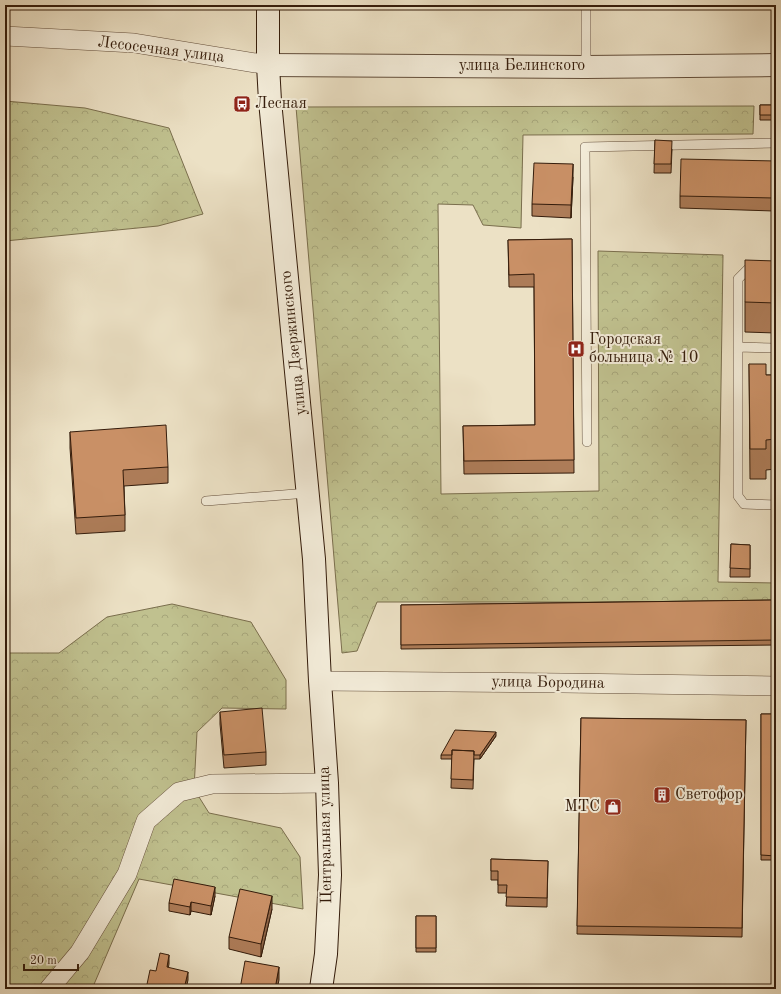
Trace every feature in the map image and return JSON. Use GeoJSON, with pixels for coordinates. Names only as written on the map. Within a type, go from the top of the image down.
{"type":"FeatureCollection","features":[{"type":"Feature","properties":{"kind":"main road","name":"улица Дзержинского"},"geometry":{"type":"LineString","coordinates":[[268,5],[268,65],[270,101],[314,559],[320,682]]}},
{"type":"Feature","properties":{"kind":"main road","name":"улица Белинского"},"geometry":{"type":"LineString","coordinates":[[268,65],[586,67],[776,65]]}},
{"type":"Feature","properties":{"kind":"main road","name":"Центральная улица"},"geometry":{"type":"LineString","coordinates":[[320,682],[327,783],[330,875],[326,954],[321,989]]}},
{"type":"Feature","properties":{"kind":"street","name":"Лесосечная улица"},"geometry":{"type":"LineString","coordinates":[[5,36],[134,43],[268,65]]}},
{"type":"Feature","properties":{"kind":"street","name":"улица Бородина"},"geometry":{"type":"LineString","coordinates":[[320,682],[776,686]]}},
{"type":"Feature","properties":{"kind":"street"},"geometry":{"type":"LineString","coordinates":[[49,989],[80,952],[127,874],[146,821],[179,792],[212,784],[327,783]]}},
{"type":"Feature","properties":{"kind":"lane"},"geometry":{"type":"LineString","coordinates":[[586,5],[586,67]]}},
{"type":"Feature","properties":{"kind":"lane"},"geometry":{"type":"LineString","coordinates":[[586,442],[586,147],[776,143]]}},
{"type":"Feature","properties":{"kind":"lane"},"geometry":{"type":"LineString","coordinates":[[776,269],[748,269],[738,279],[738,496],[744,504],[776,505]]}},
{"type":"Feature","properties":{"kind":"lane"},"geometry":{"type":"LineString","coordinates":[[738,347],[776,348]]}},
{"type":"Feature","properties":{"kind":"lane"},"geometry":{"type":"LineString","coordinates":[[206,501],[308,494]]}},
{"type":"Feature","properties":{"kind":"green space"},"geometry":{"type":"Polygon","coordinates":[[[5,101],[85,108],[169,128],[203,214],[158,226],[5,241],[5,101]]]}},
{"type":"Feature","properties":{"kind":"green space"},"geometry":{"type":"Polygon","coordinates":[[[754,106],[753,134],[523,135],[521,228],[483,225],[473,205],[438,204],[441,494],[599,491],[598,251],[723,255],[718,582],[776,583],[776,602],[377,602],[357,651],[342,653],[296,107],[754,106]]]}},
{"type":"Feature","properties":{"kind":"green space"},"geometry":{"type":"Polygon","coordinates":[[[172,604],[251,622],[286,680],[286,709],[222,708],[197,732],[194,789],[209,813],[281,828],[300,857],[303,909],[139,879],[92,989],[5,989],[5,653],[59,653],[107,617],[172,604]]]}},
{"type":"Feature","properties":{"kind":"building"},"geometry":{"type":"Polygon","coordinates":[[[760,105],[775,105],[775,115],[760,115],[760,105]]]}},
{"type":"Feature","properties":{"kind":"building"},"geometry":{"type":"Polygon","coordinates":[[[655,140],[672,141],[671,164],[654,164],[655,140]]]}},
{"type":"Feature","properties":{"kind":"building"},"geometry":{"type":"Polygon","coordinates":[[[681,159],[776,161],[774,198],[680,196],[681,159]]]}},
{"type":"Feature","properties":{"kind":"building"},"geometry":{"type":"Polygon","coordinates":[[[534,163],[573,164],[571,205],[532,204],[534,163]]]}},
{"type":"Feature","properties":{"kind":"building"},"geometry":{"type":"Polygon","coordinates":[[[572,239],[574,460],[464,461],[463,426],[535,425],[534,274],[509,275],[508,240],[572,239]]]}},
{"type":"Feature","properties":{"kind":"building"},"geometry":{"type":"Polygon","coordinates":[[[745,260],[776,261],[776,303],[745,302],[745,260]]]}},
{"type":"Feature","properties":{"kind":"building"},"geometry":{"type":"Polygon","coordinates":[[[749,364],[766,364],[766,375],[776,375],[776,439],[766,440],[766,449],[750,449],[749,364]]]}},
{"type":"Feature","properties":{"kind":"building"},"geometry":{"type":"Polygon","coordinates":[[[166,425],[168,467],[123,470],[125,515],[76,518],[70,432],[166,425]]]}},
{"type":"Feature","properties":{"kind":"building"},"geometry":{"type":"Polygon","coordinates":[[[731,544],[750,545],[750,569],[730,568],[731,544]]]}},
{"type":"Feature","properties":{"kind":"building"},"geometry":{"type":"Polygon","coordinates":[[[776,600],[776,640],[401,645],[401,605],[776,600]]]}},
{"type":"Feature","properties":{"kind":"building"},"geometry":{"type":"Polygon","coordinates":[[[262,708],[266,752],[224,755],[220,712],[262,708]]]}},
{"type":"Feature","properties":{"kind":"building"},"geometry":{"type":"Polygon","coordinates":[[[761,714],[776,714],[776,856],[761,855],[761,714]]]}},
{"type":"Feature","properties":{"kind":"building","name":"Светофор"},"geometry":{"type":"Polygon","coordinates":[[[581,718],[746,720],[742,928],[577,926],[581,718]]]}},
{"type":"Feature","properties":{"kind":"building"},"geometry":{"type":"Polygon","coordinates":[[[455,730],[496,732],[480,755],[474,755],[474,751],[452,750],[452,755],[441,755],[455,730]]]}},
{"type":"Feature","properties":{"kind":"building"},"geometry":{"type":"Polygon","coordinates":[[[452,750],[474,751],[473,780],[451,779],[452,750]]]}},
{"type":"Feature","properties":{"kind":"building"},"geometry":{"type":"Polygon","coordinates":[[[491,859],[548,861],[547,898],[506,897],[507,885],[498,885],[498,871],[491,871],[491,859]]]}},
{"type":"Feature","properties":{"kind":"building"},"geometry":{"type":"Polygon","coordinates":[[[174,879],[215,887],[211,906],[191,902],[190,907],[169,903],[174,879]]]}},
{"type":"Feature","properties":{"kind":"building"},"geometry":{"type":"Polygon","coordinates":[[[240,889],[272,896],[261,944],[229,937],[240,889]]]}},
{"type":"Feature","properties":{"kind":"building"},"geometry":{"type":"Polygon","coordinates":[[[416,916],[436,916],[436,948],[416,948],[416,916]]]}},
{"type":"Feature","properties":{"kind":"building"},"geometry":{"type":"Polygon","coordinates":[[[160,953],[169,955],[167,967],[188,972],[184,989],[146,989],[150,970],[156,971],[160,953]]]}},
{"type":"Feature","properties":{"kind":"building"},"geometry":{"type":"Polygon","coordinates":[[[245,961],[279,967],[275,989],[240,989],[245,961]]]}},
{"type":"Feature","properties":{"kind":"place","name":"Лесная"},"geometry":{"type":"Point","coordinates":[242,104]}},
{"type":"Feature","properties":{"kind":"place","name":"Городская больница № 10"},"geometry":{"type":"Point","coordinates":[576,349]}},
{"type":"Feature","properties":{"kind":"place","name":"Светофор"},"geometry":{"type":"Point","coordinates":[662,795]}},
{"type":"Feature","properties":{"kind":"place","name":"МТС"},"geometry":{"type":"Point","coordinates":[613,807]}}]}
